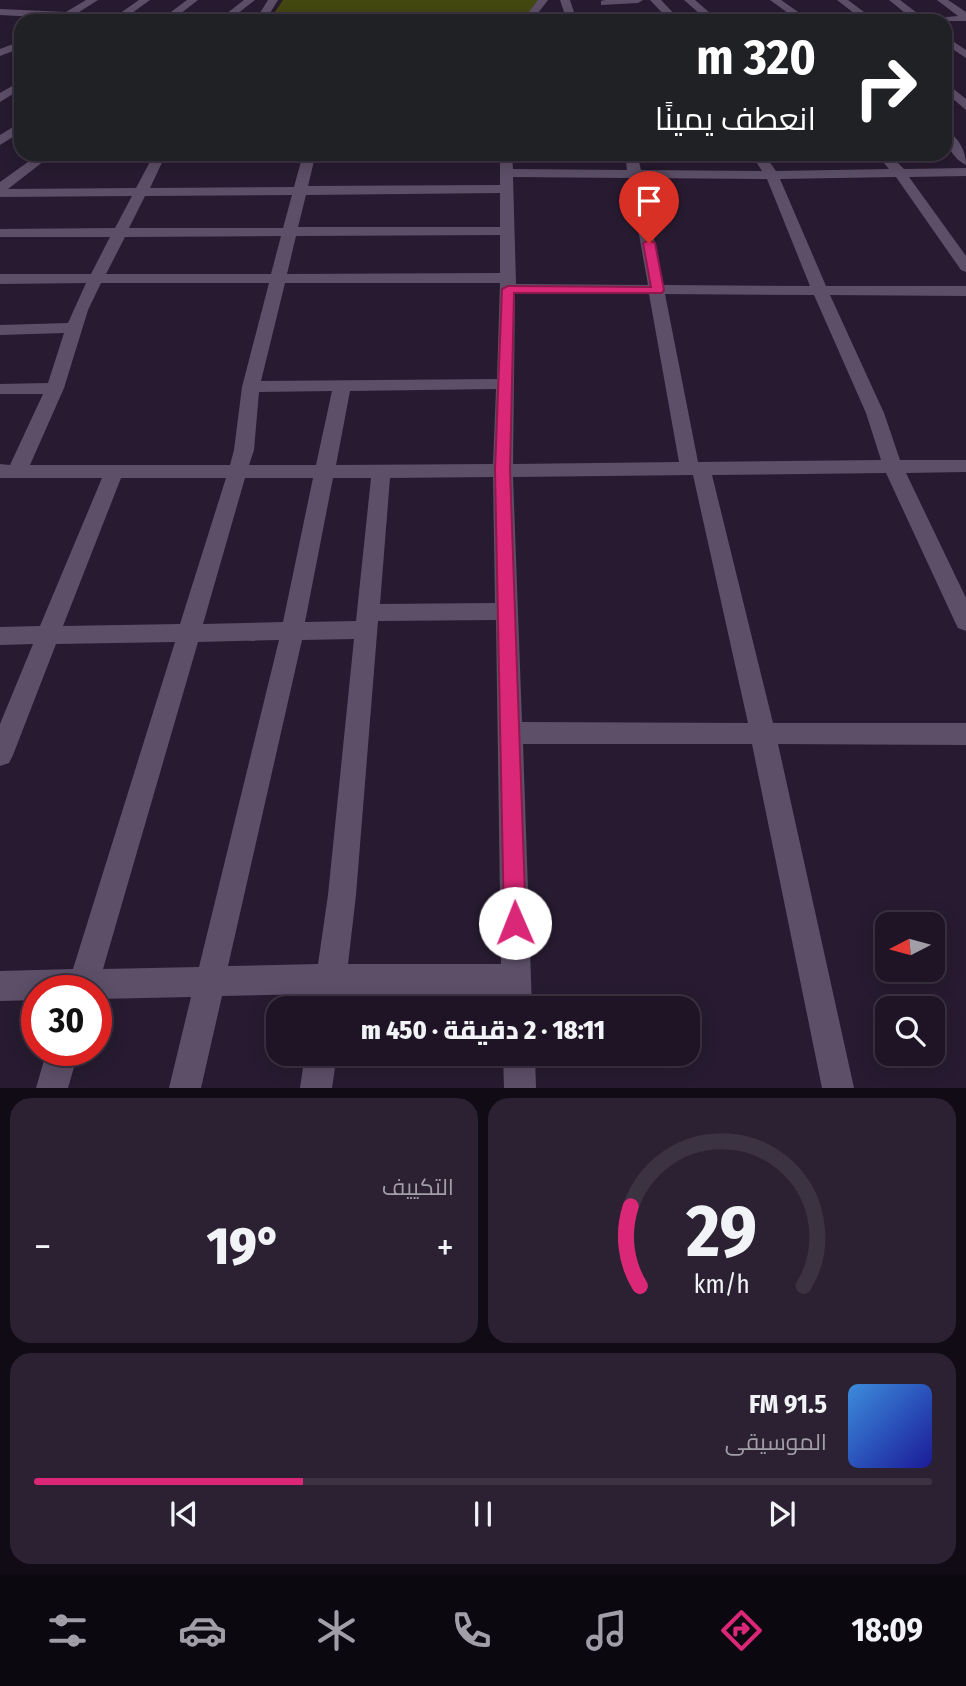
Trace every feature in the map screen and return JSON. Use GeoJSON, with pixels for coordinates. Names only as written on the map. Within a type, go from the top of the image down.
{"type":"FeatureCollection","features":[{"type":"Feature","properties":{"kind":"street"},"geometry":{"type":"LineString","coordinates":[[70,14],[93,0]]}},
{"type":"Feature","properties":{"kind":"street"},"geometry":{"type":"LineString","coordinates":[[124,14],[145,0]]}},
{"type":"Feature","properties":{"kind":"street"},"geometry":{"type":"LineString","coordinates":[[174,14],[193,0]]}},
{"type":"Feature","properties":{"kind":"street"},"geometry":{"type":"LineString","coordinates":[[231,14],[250,0]]}},
{"type":"Feature","properties":{"kind":"street"},"geometry":{"type":"LineString","coordinates":[[532,14],[543,0]]}},
{"type":"Feature","properties":{"kind":"street"},"geometry":{"type":"LineString","coordinates":[[602,1],[638,0]]}},
{"type":"Feature","properties":{"kind":"street"},"geometry":{"type":"LineString","coordinates":[[655,0],[669,14]]}},
{"type":"Feature","properties":{"kind":"street"},"geometry":{"type":"LineString","coordinates":[[689,0],[706,14]]}},
{"type":"Feature","properties":{"kind":"street"},"geometry":{"type":"LineString","coordinates":[[775,0],[796,14]]}},
{"type":"Feature","properties":{"kind":"street"},"geometry":{"type":"LineString","coordinates":[[842,0],[861,14]]}},
{"type":"Feature","properties":{"kind":"street"},"geometry":{"type":"LineString","coordinates":[[894,0],[912,14]]}},
{"type":"Feature","properties":{"kind":"street"},"geometry":{"type":"LineString","coordinates":[[942,0],[966,18]]}},
{"type":"Feature","properties":{"kind":"street"},"geometry":{"type":"LineString","coordinates":[[23,13],[39,1]]}},
{"type":"Feature","properties":{"kind":"street"},"geometry":{"type":"LineString","coordinates":[[602,1],[613,12]]}},
{"type":"Feature","properties":{"kind":"street"},"geometry":{"type":"LineString","coordinates":[[0,12],[46,14]]}},
{"type":"Feature","properties":{"kind":"street"},"geometry":{"type":"LineString","coordinates":[[952,44],[966,55]]}},
{"type":"Feature","properties":{"kind":"street"},"geometry":{"type":"LineString","coordinates":[[952,91],[966,106]]}},
{"type":"Feature","properties":{"kind":"street"},"geometry":{"type":"LineString","coordinates":[[0,141],[14,127]]}},
{"type":"Feature","properties":{"kind":"street"},"geometry":{"type":"LineString","coordinates":[[952,143],[966,161]]}},
{"type":"Feature","properties":{"kind":"street"},"geometry":{"type":"LineString","coordinates":[[0,191],[38,161]]}},
{"type":"Feature","properties":{"kind":"street"},"geometry":{"type":"LineString","coordinates":[[157,161],[95,278],[73,328],[55,388],[8,471],[325,472],[966,466]]}},
{"type":"Feature","properties":{"kind":"street"},"geometry":{"type":"LineString","coordinates":[[87,975],[238,472],[246,442],[251,387],[307,161]]}},
{"type":"Feature","properties":{"kind":"street"},"geometry":{"type":"LineString","coordinates":[[338,161],[391,170],[772,175],[966,172]]}},
{"type":"Feature","properties":{"kind":"street"},"geometry":{"type":"LineString","coordinates":[[633,161],[696,469],[763,735],[838,1087]]}},
{"type":"Feature","properties":{"kind":"street"},"geometry":{"type":"LineString","coordinates":[[762,161],[772,175],[875,413],[894,467],[966,622]]}},
{"type":"Feature","properties":{"kind":"street"},"geometry":{"type":"LineString","coordinates":[[889,161],[900,173],[966,267]]}},
{"type":"Feature","properties":{"kind":"street"},"geometry":{"type":"LineString","coordinates":[[0,191],[299,191],[391,170]]}},
{"type":"Feature","properties":{"kind":"street"},"geometry":{"type":"LineString","coordinates":[[112,986],[209,982],[329,994],[517,994],[503,470],[508,283],[506,172]]}},
{"type":"Feature","properties":{"kind":"street"},"geometry":{"type":"LineString","coordinates":[[0,233],[508,231]]}},
{"type":"Feature","properties":{"kind":"street"},"geometry":{"type":"LineString","coordinates":[[0,279],[278,277],[658,290],[966,291]]}},
{"type":"Feature","properties":{"kind":"street"},"geometry":{"type":"LineString","coordinates":[[0,330],[73,328]]}},
{"type":"Feature","properties":{"kind":"street"},"geometry":{"type":"LineString","coordinates":[[251,387],[504,384]]}},
{"type":"Feature","properties":{"kind":"street"},"geometry":{"type":"LineString","coordinates":[[185,1087],[292,632],[342,386]]}},
{"type":"Feature","properties":{"kind":"street"},"geometry":{"type":"LineString","coordinates":[[0,388],[55,388]]}},
{"type":"Feature","properties":{"kind":"street"},"geometry":{"type":"LineString","coordinates":[[329,994],[342,895],[381,471]]}},
{"type":"Feature","properties":{"kind":"street"},"geometry":{"type":"LineString","coordinates":[[0,755],[114,472]]}},
{"type":"Feature","properties":{"kind":"street"},"geometry":{"type":"LineString","coordinates":[[0,636],[292,632],[369,621],[508,611]]}},
{"type":"Feature","properties":{"kind":"street"},"geometry":{"type":"LineString","coordinates":[[511,733],[966,734]]}},
{"type":"Feature","properties":{"kind":"street"},"geometry":{"type":"LineString","coordinates":[[0,986],[21,986]]}},
{"type":"Feature","properties":{"kind":"street"},"geometry":{"type":"LineString","coordinates":[[52,1087],[58,1066]]}},
{"type":"Feature","properties":{"kind":"street"},"geometry":{"type":"LineString","coordinates":[[316,1087],[319,1066]]}},
{"type":"Feature","properties":{"kind":"street"},"geometry":{"type":"LineString","coordinates":[[519,1066],[520,1087]]}},
{"type":"Feature","properties":{"kind":"green space"},"geometry":{"type":"Polygon","coordinates":[[[283,0],[541,0],[529,14],[274,14],[283,0]]]}},
{"type":"Feature","properties":{"kind":"route"},"geometry":{"type":"LineString","coordinates":[[515,923],[503,470],[508,289],[658,290],[649,243]]}}]}
